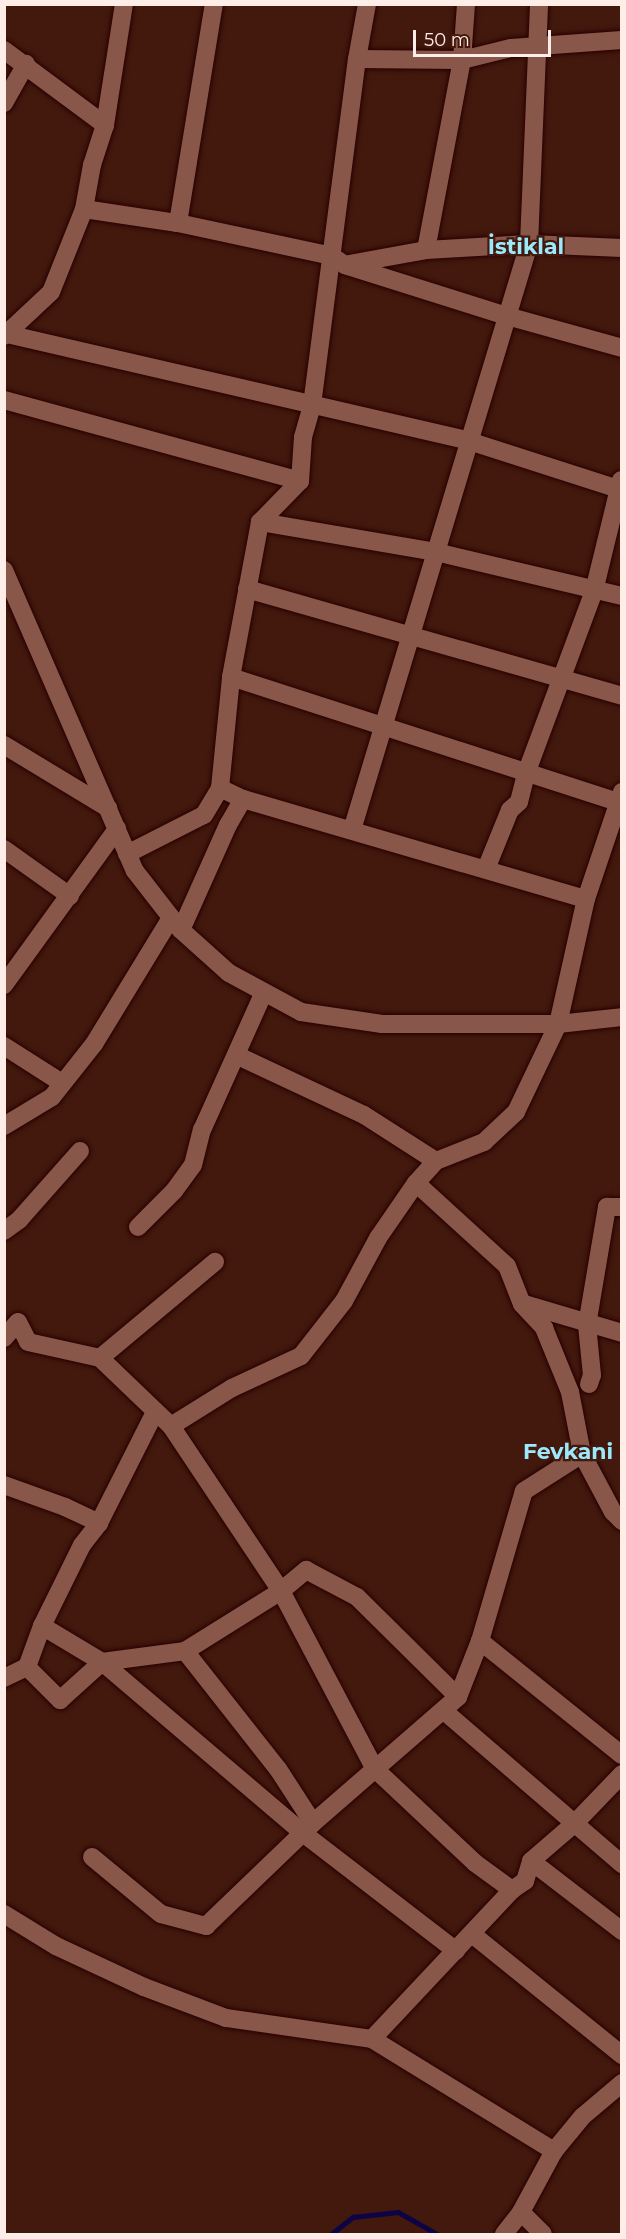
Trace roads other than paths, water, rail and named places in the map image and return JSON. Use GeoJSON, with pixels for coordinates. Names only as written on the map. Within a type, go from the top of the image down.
{"type":"FeatureCollection","features":[{"type":"Feature","properties":{"kind":"street"},"geometry":{"type":"LineString","coordinates":[[178,223],[214,4]]}},
{"type":"Feature","properties":{"kind":"street"},"geometry":{"type":"LineString","coordinates":[[128,854],[204,816],[220,788],[231,678],[260,522],[300,481],[303,437],[312,405],[338,260],[357,59],[367,4]]}},
{"type":"Feature","properties":{"kind":"street"},"geometry":{"type":"LineString","coordinates":[[426,250],[462,60],[466,4]]}},
{"type":"Feature","properties":{"kind":"street"},"geometry":{"type":"LineString","coordinates":[[352,830],[529,244],[539,4]]}},
{"type":"Feature","properties":{"kind":"street"},"geometry":{"type":"LineString","coordinates":[[6,335],[51,292],[84,208],[92,165],[105,125],[120,5]]}},
{"type":"Feature","properties":{"kind":"street"},"geometry":{"type":"LineString","coordinates":[[357,59],[462,60],[511,48],[621,40]]}},
{"type":"Feature","properties":{"kind":"street"},"geometry":{"type":"LineString","coordinates":[[4,50],[26,64],[105,125]]}},
{"type":"Feature","properties":{"kind":"street"},"geometry":{"type":"LineString","coordinates":[[4,104],[26,64]]}},
{"type":"Feature","properties":{"kind":"street"},"geometry":{"type":"LineString","coordinates":[[84,208],[178,223],[338,260],[507,316],[621,348]]}},
{"type":"Feature","properties":{"kind":"street"},"geometry":{"type":"LineString","coordinates":[[338,260],[426,250],[529,244],[621,248]]}},
{"type":"Feature","properties":{"kind":"street"},"geometry":{"type":"LineString","coordinates":[[6,335],[469,441],[620,486],[594,591],[559,680],[527,771],[519,802],[510,810],[486,869]]}},
{"type":"Feature","properties":{"kind":"street"},"geometry":{"type":"LineString","coordinates":[[4,400],[300,481]]}},
{"type":"Feature","properties":{"kind":"street"},"geometry":{"type":"LineString","coordinates":[[260,522],[436,552],[621,596]]}},
{"type":"Feature","properties":{"kind":"street"},"geometry":{"type":"LineString","coordinates":[[7,575],[135,870],[176,924],[230,973],[301,1011],[382,1024],[558,1024],[621,1017]]}},
{"type":"Feature","properties":{"kind":"street"},"geometry":{"type":"LineString","coordinates":[[247,589],[621,696]]}},
{"type":"Feature","properties":{"kind":"street"},"geometry":{"type":"LineString","coordinates":[[171,1426],[232,1388],[301,1356],[344,1301],[378,1238],[416,1183],[436,1161],[484,1142],[516,1112],[558,1024],[586,899],[620,799],[231,678]]}},
{"type":"Feature","properties":{"kind":"street"},"geometry":{"type":"LineString","coordinates":[[4,745],[108,808]]}},
{"type":"Feature","properties":{"kind":"street"},"geometry":{"type":"LineString","coordinates":[[220,788],[243,799],[586,899]]}},
{"type":"Feature","properties":{"kind":"street"},"geometry":{"type":"LineString","coordinates":[[4,1126],[52,1097],[94,1044],[176,924],[243,799]]}},
{"type":"Feature","properties":{"kind":"street"},"geometry":{"type":"LineString","coordinates":[[4,985],[117,829]]}},
{"type":"Feature","properties":{"kind":"street"},"geometry":{"type":"LineString","coordinates":[[4,849],[70,896]]}},
{"type":"Feature","properties":{"kind":"street"},"geometry":{"type":"LineString","coordinates":[[138,1227],[174,1191],[193,1165],[202,1130],[264,992]]}},
{"type":"Feature","properties":{"kind":"street"},"geometry":{"type":"LineString","coordinates":[[4,1046],[62,1083]]}},
{"type":"Feature","properties":{"kind":"street"},"geometry":{"type":"LineString","coordinates":[[236,1055],[364,1115],[436,1161]]}},
{"type":"Feature","properties":{"kind":"street"},"geometry":{"type":"LineString","coordinates":[[4,1231],[18,1220],[80,1151]]}},
{"type":"Feature","properties":{"kind":"street"},"geometry":{"type":"LineString","coordinates":[[416,1183],[507,1266],[522,1304],[544,1328],[570,1392],[582,1454],[621,1521]]}},
{"type":"Feature","properties":{"kind":"street"},"geometry":{"type":"LineString","coordinates":[[589,1384],[592,1375],[586,1325],[607,1207],[621,1207]]}},
{"type":"Feature","properties":{"kind":"street"},"geometry":{"type":"LineString","coordinates":[[100,1358],[216,1262]]}},
{"type":"Feature","properties":{"kind":"street"},"geometry":{"type":"LineString","coordinates":[[522,1304],[586,1325],[621,1333]]}},
{"type":"Feature","properties":{"kind":"street"},"geometry":{"type":"LineString","coordinates":[[11,1316],[28,1342],[100,1358],[171,1426],[280,1591],[375,1769],[475,1863],[512,1890]]}},
{"type":"Feature","properties":{"kind":"street"},"geometry":{"type":"LineString","coordinates":[[4,1338],[11,1316]]}},
{"type":"Feature","properties":{"kind":"street"},"geometry":{"type":"LineString","coordinates":[[4,1678],[27,1667],[42,1626],[82,1545],[99,1523],[154,1412]]}},
{"type":"Feature","properties":{"kind":"street"},"geometry":{"type":"LineString","coordinates":[[92,1857],[161,1914],[206,1926],[308,1828],[458,1697],[480,1641],[524,1491],[582,1454]]}},
{"type":"Feature","properties":{"kind":"street"},"geometry":{"type":"LineString","coordinates":[[4,1485],[65,1507],[99,1523]]}},
{"type":"Feature","properties":{"kind":"street"},"geometry":{"type":"LineString","coordinates":[[27,1667],[60,1700],[102,1662],[185,1651],[280,1591],[306,1570],[357,1597],[458,1697]]}},
{"type":"Feature","properties":{"kind":"street"},"geometry":{"type":"LineString","coordinates":[[42,1626],[102,1662],[456,1951]]}},
{"type":"Feature","properties":{"kind":"street"},"geometry":{"type":"LineString","coordinates":[[480,1641],[621,1755]]}},
{"type":"Feature","properties":{"kind":"street"},"geometry":{"type":"LineString","coordinates":[[185,1651],[278,1769],[308,1828]]}},
{"type":"Feature","properties":{"kind":"street"},"geometry":{"type":"LineString","coordinates":[[444,1711],[621,1864]]}},
{"type":"Feature","properties":{"kind":"street"},"geometry":{"type":"LineString","coordinates":[[372,2039],[512,1890],[525,1881],[531,1861],[575,1823],[621,1774]]}},
{"type":"Feature","properties":{"kind":"street"},"geometry":{"type":"LineString","coordinates":[[531,1861],[621,1931]]}},
{"type":"Feature","properties":{"kind":"street"},"geometry":{"type":"LineString","coordinates":[[4,1914],[56,1946],[144,1987],[226,2018],[372,2039],[554,2151]]}},
{"type":"Feature","properties":{"kind":"street"},"geometry":{"type":"LineString","coordinates":[[472,1934],[621,2055]]}},
{"type":"Feature","properties":{"kind":"street"},"geometry":{"type":"LineString","coordinates":[[504,2235],[521,2212],[554,2151],[583,2116],[621,2083]]}},
{"type":"Feature","properties":{"kind":"street"},"geometry":{"type":"LineString","coordinates":[[521,2212],[543,2235]]}},
{"type":"Feature","properties":{"kind":"waterway"},"geometry":{"type":"LineString","coordinates":[[331,2234],[353,2217],[398,2212],[437,2234]]}},
{"type":"Feature","properties":{"kind":"district","name":"İstiklal"},"geometry":{"type":"Point","coordinates":[526,247]}},
{"type":"Feature","properties":{"kind":"district","name":"Fevkani"},"geometry":{"type":"Point","coordinates":[568,1452]}}]}
